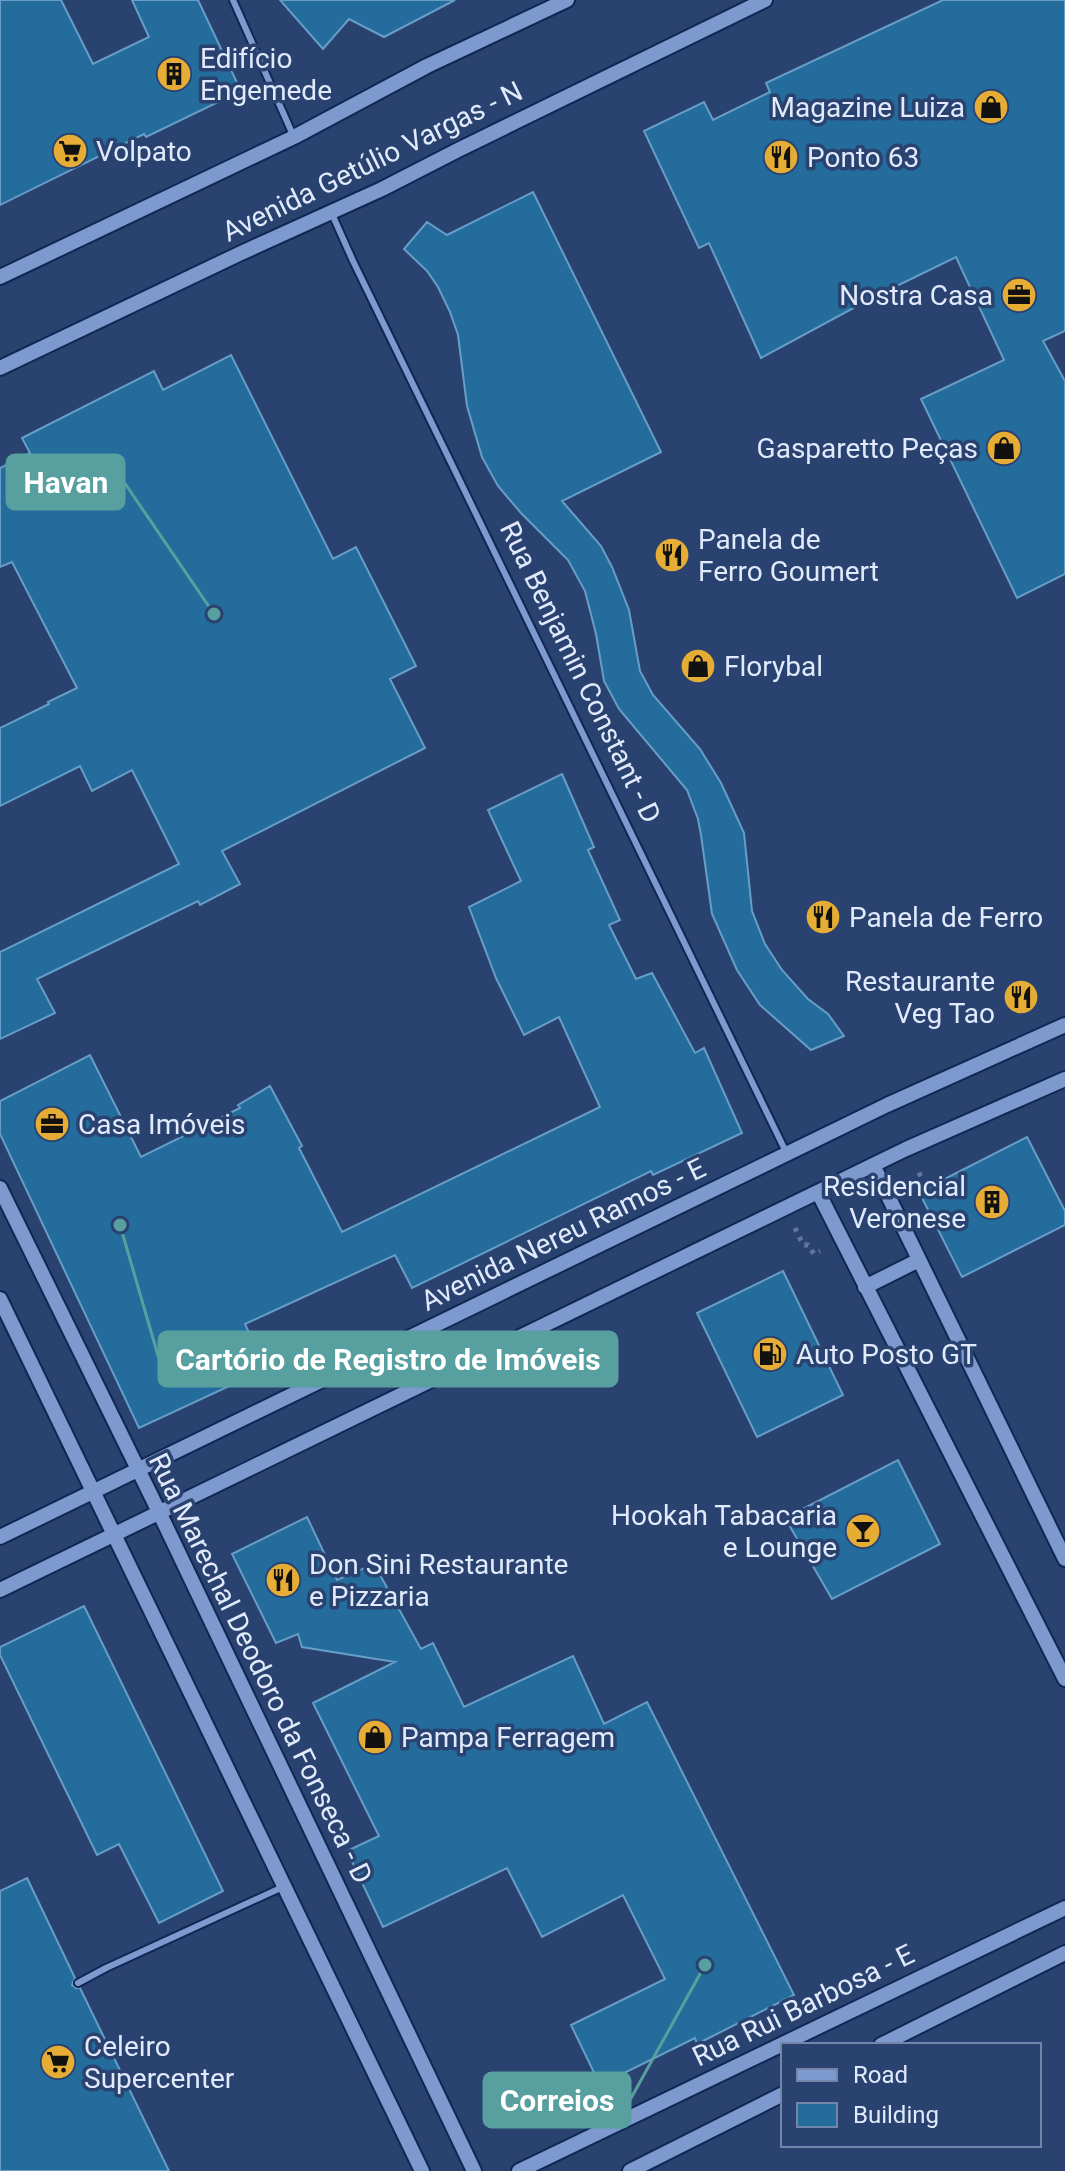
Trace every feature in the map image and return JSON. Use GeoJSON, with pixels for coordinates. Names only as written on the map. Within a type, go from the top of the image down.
{"type":"FeatureCollection","features":[{"type":"Feature","properties":{"kind":"street","name":"Avenida Getúlio Vargas - N"},"geometry":{"type":"LineString","coordinates":[[0,277],[294,137],[427,66],[567,0]]}},
{"type":"Feature","properties":{"kind":"street","name":"Avenida Getúlio Vargas - N"},"geometry":{"type":"LineString","coordinates":[[0,368],[382,189],[765,0]]}},
{"type":"Feature","properties":{"kind":"street","name":"Avenida Nereu Ramos - E"},"geometry":{"type":"LineString","coordinates":[[0,1537],[887,1105],[1065,1025]]}},
{"type":"Feature","properties":{"kind":"street"},"geometry":{"type":"LineString","coordinates":[[0,1590],[873,1165],[1065,1079]]}},
{"type":"Feature","properties":{"kind":"street"},"geometry":{"type":"LineString","coordinates":[[873,1165],[1065,1559]]}},
{"type":"Feature","properties":{"kind":"street","name":"Rua Marechal Deodoro da Fonseca - D"},"geometry":{"type":"LineString","coordinates":[[0,1188],[159,1512],[474,2171]]}},
{"type":"Feature","properties":{"kind":"street"},"geometry":{"type":"LineString","coordinates":[[818,1192],[1065,1679]]}},
{"type":"Feature","properties":{"kind":"street"},"geometry":{"type":"LineString","coordinates":[[865,1287],[919,1260]]}},
{"type":"Feature","properties":{"kind":"street"},"geometry":{"type":"LineString","coordinates":[[0,1299],[422,2171]]}},
{"type":"Feature","properties":{"kind":"street","name":"Rua Rui Barbosa - E"},"geometry":{"type":"LineString","coordinates":[[785,2043],[1065,1908]]}},
{"type":"Feature","properties":{"kind":"street"},"geometry":{"type":"LineString","coordinates":[[885,2043],[1065,1953]]}},
{"type":"Feature","properties":{"kind":"street","name":"Rua Rui Barbosa - E"},"geometry":{"type":"LineString","coordinates":[[519,2171],[781,2045]]}},
{"type":"Feature","properties":{"kind":"street"},"geometry":{"type":"LineString","coordinates":[[630,2171],[781,2095]]}},
{"type":"Feature","properties":{"kind":"lane"},"geometry":{"type":"LineString","coordinates":[[233,0],[294,137]]}},
{"type":"Feature","properties":{"kind":"lane","name":"Rua Benjamin Constant - D"},"geometry":{"type":"LineString","coordinates":[[332,212],[353,261],[787,1154]]}},
{"type":"Feature","properties":{"kind":"lane"},"geometry":{"type":"LineString","coordinates":[[78,1983],[285,1886]]}},
{"type":"Feature","properties":{"kind":"building"},"geometry":{"type":"Polygon","coordinates":[[[0,0],[61,0],[93,64],[149,37],[132,0],[198,0],[241,91],[146,137],[144,134],[0,205],[0,0]]]}},
{"type":"Feature","properties":{"kind":"building"},"geometry":{"type":"Polygon","coordinates":[[[280,0],[455,0],[384,37],[349,19],[323,49],[280,0]]]}},
{"type":"Feature","properties":{"kind":"building"},"geometry":{"type":"Polygon","coordinates":[[[943,0],[1065,0],[1065,331],[1043,341],[1065,381],[1065,574],[1017,598],[921,399],[1004,360],[956,257],[761,358],[709,243],[699,248],[644,131],[704,102],[713,120],[770,92],[766,83],[943,0]]]}},
{"type":"Feature","properties":{"kind":"building"},"geometry":{"type":"Polygon","coordinates":[[[533,192],[661,452],[562,501],[601,546],[612,567],[629,610],[640,671],[653,695],[700,749],[721,783],[744,833],[752,911],[765,944],[782,970],[808,999],[828,1014],[844,1036],[811,1050],[760,1005],[737,970],[712,914],[698,819],[687,790],[619,709],[604,681],[585,591],[568,560],[498,486],[482,457],[467,406],[458,335],[450,312],[427,271],[404,249],[427,222],[447,235],[533,192]]]}},
{"type":"Feature","properties":{"kind":"building"},"geometry":{"type":"Polygon","coordinates":[[[231,355],[333,559],[356,547],[416,666],[390,679],[425,748],[222,851],[240,884],[200,905],[198,901],[37,979],[55,1013],[0,1039],[0,952],[179,864],[132,770],[92,791],[80,766],[0,806],[0,728],[77,688],[12,562],[0,567],[0,468],[30,453],[22,438],[154,371],[163,390],[231,355]]]}},
{"type":"Feature","properties":{"kind":"building"},"geometry":{"type":"Polygon","coordinates":[[[562,774],[594,847],[588,850],[620,920],[609,925],[636,979],[652,973],[695,1053],[704,1048],[742,1133],[653,1175],[651,1171],[412,1288],[395,1255],[245,1324],[266,1369],[139,1428],[0,1134],[0,1101],[90,1055],[141,1157],[240,1108],[238,1105],[270,1086],[342,1232],[600,1107],[559,1017],[524,1035],[496,978],[469,907],[521,881],[488,810],[562,774]]]}},
{"type":"Feature","properties":{"kind":"building","name":"Residencial Veronese"},"geometry":{"type":"Polygon","coordinates":[[[1027,1137],[1065,1211],[1065,1225],[962,1277],[919,1192],[1027,1137]]]}},
{"type":"Feature","properties":{"kind":"building","name":"Auto Posto GT"},"geometry":{"type":"Polygon","coordinates":[[[783,1271],[843,1395],[757,1437],[697,1313],[783,1271]]]}},
{"type":"Feature","properties":{"kind":"building","name":"Hookah Tabacaria e Lounge"},"geometry":{"type":"Polygon","coordinates":[[[898,1460],[940,1544],[832,1599],[785,1518],[898,1460]]]}},
{"type":"Feature","properties":{"kind":"building"},"geometry":{"type":"Polygon","coordinates":[[[307,1517],[337,1580],[374,1564],[421,1649],[433,1643],[464,1707],[573,1656],[604,1724],[647,1702],[794,1995],[697,2044],[695,2038],[600,2085],[571,2025],[665,1979],[623,1895],[542,1937],[507,1868],[383,1927],[347,1851],[379,1836],[313,1703],[395,1662],[302,1647],[298,1634],[276,1643],[232,1554],[307,1517]]]}},
{"type":"Feature","properties":{"kind":"building"},"geometry":{"type":"Polygon","coordinates":[[[84,1606],[223,1891],[159,1923],[119,1844],[97,1855],[0,1655],[0,1647],[84,1606]]]}},
{"type":"Feature","properties":{"kind":"building","name":"Celeiro Supercenter"},"geometry":{"type":"Polygon","coordinates":[[[27,1878],[75,1978],[72,1985],[80,1988],[169,2171],[0,2171],[0,1891],[27,1878]]]}},
{"type":"Feature","properties":{"kind":"place","name":"Edifício Engemede"},"geometry":{"type":"Point","coordinates":[174,74]}},
{"type":"Feature","properties":{"kind":"place","name":"Magazine Luiza"},"geometry":{"type":"Point","coordinates":[991,107]}},
{"type":"Feature","properties":{"kind":"place","name":"Volpato"},"geometry":{"type":"Point","coordinates":[70,151]}},
{"type":"Feature","properties":{"kind":"place","name":"Ponto 63"},"geometry":{"type":"Point","coordinates":[781,157]}},
{"type":"Feature","properties":{"kind":"place","name":"Nostra Casa"},"geometry":{"type":"Point","coordinates":[1019,295]}},
{"type":"Feature","properties":{"kind":"place","name":"Gasparetto Peças"},"geometry":{"type":"Point","coordinates":[1004,448]}},
{"type":"Feature","properties":{"kind":"place","name":"Panela de Ferro Goumert"},"geometry":{"type":"Point","coordinates":[672,555]}},
{"type":"Feature","properties":{"kind":"place","name":"Havan"},"geometry":{"type":"Point","coordinates":[214,614]}},
{"type":"Feature","properties":{"kind":"place","name":"Florybal"},"geometry":{"type":"Point","coordinates":[698,666]}},
{"type":"Feature","properties":{"kind":"place","name":"Panela de Ferro"},"geometry":{"type":"Point","coordinates":[823,917]}},
{"type":"Feature","properties":{"kind":"place","name":"Restaurante Veg Tao"},"geometry":{"type":"Point","coordinates":[1021,997]}},
{"type":"Feature","properties":{"kind":"place","name":"Casa Imóveis"},"geometry":{"type":"Point","coordinates":[52,1124]}},
{"type":"Feature","properties":{"kind":"place","name":"Residencial Veronese"},"geometry":{"type":"Point","coordinates":[992,1202]}},
{"type":"Feature","properties":{"kind":"place","name":"Cartório de Registro de Imóveis"},"geometry":{"type":"Point","coordinates":[120,1225]}},
{"type":"Feature","properties":{"kind":"place","name":"Auto Posto GT"},"geometry":{"type":"Point","coordinates":[770,1354]}},
{"type":"Feature","properties":{"kind":"place","name":"Hookah Tabacaria e Lounge"},"geometry":{"type":"Point","coordinates":[863,1531]}},
{"type":"Feature","properties":{"kind":"place","name":"Don Sini Restaurante e Pizzaria"},"geometry":{"type":"Point","coordinates":[283,1580]}},
{"type":"Feature","properties":{"kind":"place","name":"Pampa Ferragem"},"geometry":{"type":"Point","coordinates":[375,1737]}},
{"type":"Feature","properties":{"kind":"place","name":"Correios"},"geometry":{"type":"Point","coordinates":[705,1965]}},
{"type":"Feature","properties":{"kind":"place","name":"Celeiro Supercenter"},"geometry":{"type":"Point","coordinates":[58,2062]}}]}
